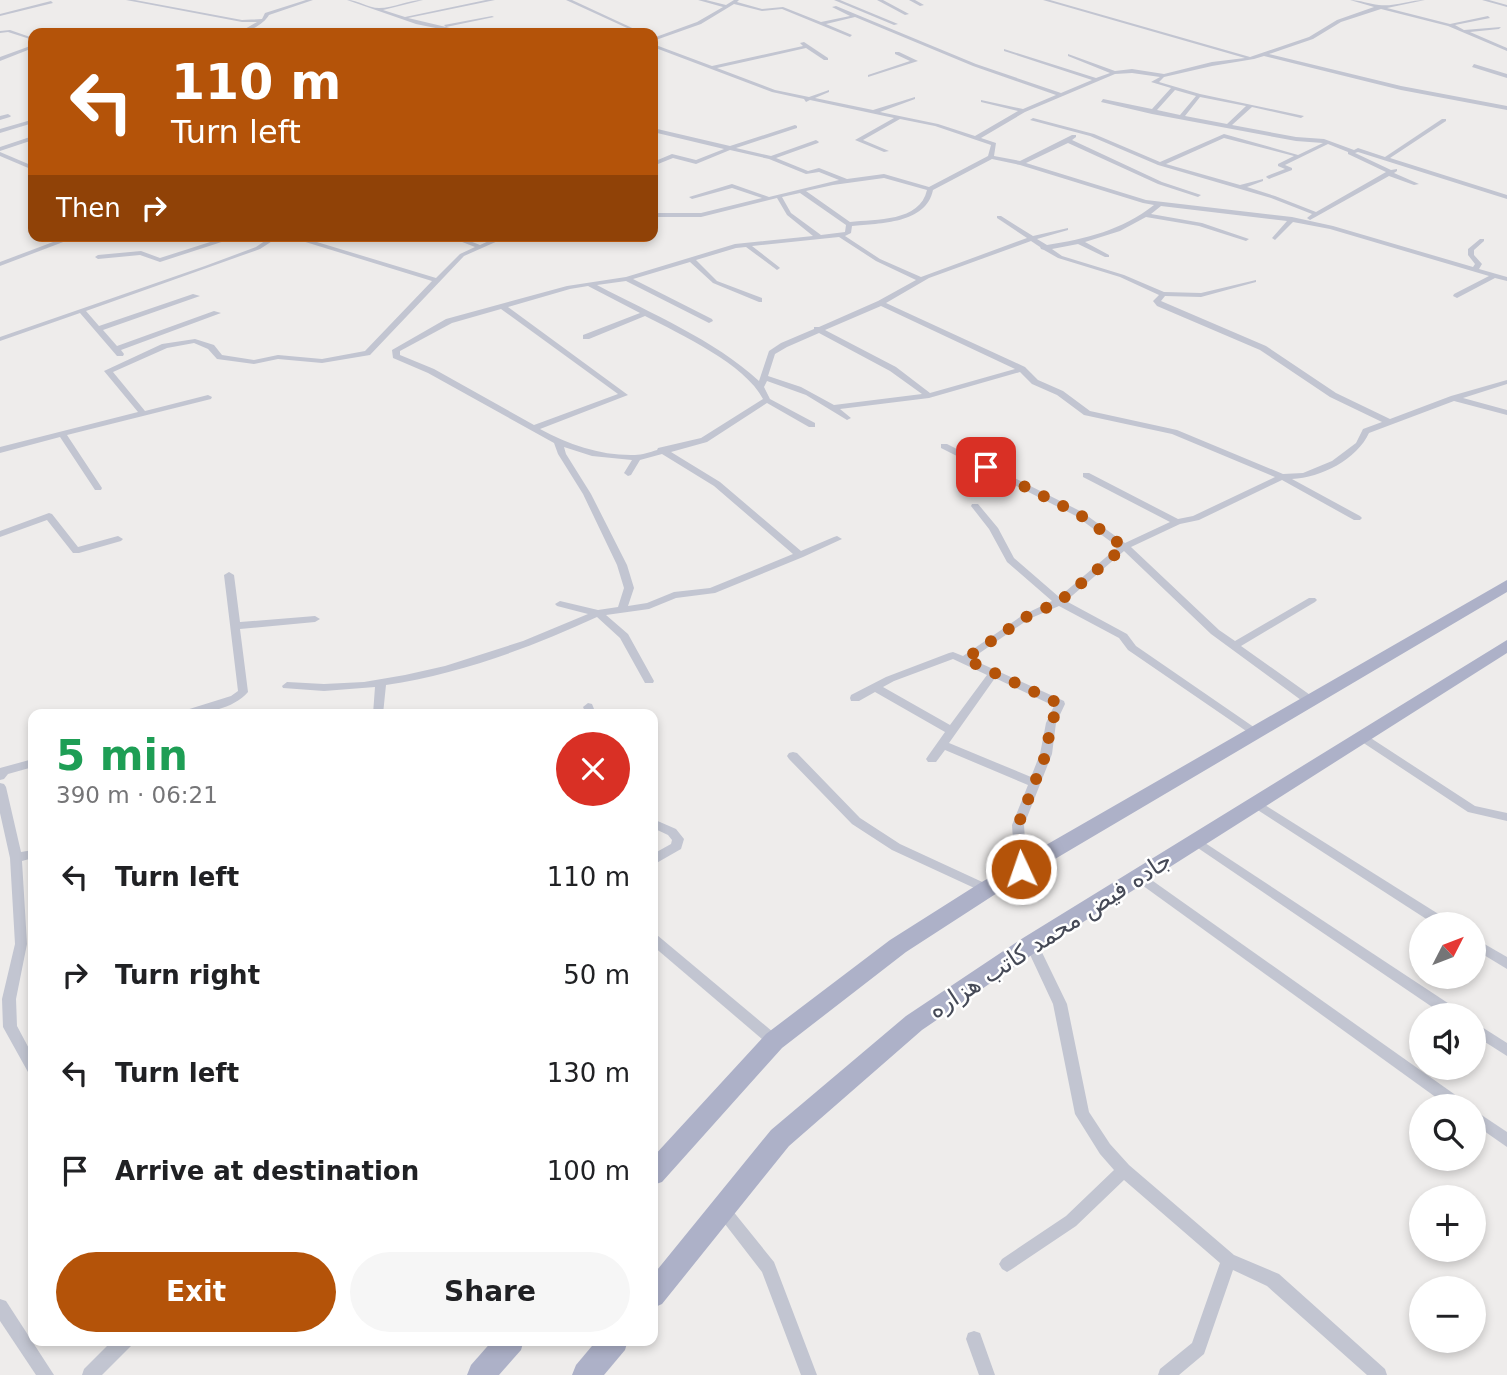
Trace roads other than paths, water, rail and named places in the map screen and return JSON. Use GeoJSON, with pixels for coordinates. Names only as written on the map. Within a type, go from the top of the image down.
{"type":"FeatureCollection","features":[{"type":"Feature","properties":{"kind":"main road"},"geometry":{"type":"LineString","coordinates":[[658,1169],[774,1041],[898,946],[987,889],[1507,585]]}},
{"type":"Feature","properties":{"kind":"main road","name":"جاده فیض محمد کاتب هزاره"},"geometry":{"type":"LineString","coordinates":[[658,1289],[780,1138],[914,1023],[1031,944],[1507,645]]}},
{"type":"Feature","properties":{"kind":"main road"},"geometry":{"type":"LineString","coordinates":[[481,1375],[506,1346]]}},
{"type":"Feature","properties":{"kind":"main road"},"geometry":{"type":"LineString","coordinates":[[586,1375],[610,1346]]}},
{"type":"Feature","properties":{"kind":"street"},"geometry":{"type":"LineString","coordinates":[[128,0],[236,20],[264,20]]}},
{"type":"Feature","properties":{"kind":"street"},"geometry":{"type":"LineString","coordinates":[[249,28],[264,20],[267,14],[311,0]]}},
{"type":"Feature","properties":{"kind":"street"},"geometry":{"type":"LineString","coordinates":[[349,0],[440,28],[492,17]]}},
{"type":"Feature","properties":{"kind":"street"},"geometry":{"type":"LineString","coordinates":[[380,9],[421,0]]}},
{"type":"Feature","properties":{"kind":"street"},"geometry":{"type":"LineString","coordinates":[[404,18],[494,0]]}},
{"type":"Feature","properties":{"kind":"street"},"geometry":{"type":"LineString","coordinates":[[568,0],[630,28]]}},
{"type":"Feature","properties":{"kind":"street"},"geometry":{"type":"LineString","coordinates":[[701,0],[726,6]]}},
{"type":"Feature","properties":{"kind":"street"},"geometry":{"type":"LineString","coordinates":[[836,0],[896,24]]}},
{"type":"Feature","properties":{"kind":"street"},"geometry":{"type":"LineString","coordinates":[[879,0],[907,14]]}},
{"type":"Feature","properties":{"kind":"street"},"geometry":{"type":"LineString","coordinates":[[911,0],[922,5]]}},
{"type":"Feature","properties":{"kind":"street"},"geometry":{"type":"LineString","coordinates":[[1045,0],[1254,58]]}},
{"type":"Feature","properties":{"kind":"street"},"geometry":{"type":"LineString","coordinates":[[1352,0],[1450,25],[1507,50]]}},
{"type":"Feature","properties":{"kind":"street"},"geometry":{"type":"LineString","coordinates":[[1301,116],[1199,95],[1154,82],[1164,76],[1206,65],[1254,58],[1311,38],[1339,21],[1380,6],[1423,0]]}},
{"type":"Feature","properties":{"kind":"street"},"geometry":{"type":"LineString","coordinates":[[1484,0],[1507,6]]}},
{"type":"Feature","properties":{"kind":"street"},"geometry":{"type":"LineString","coordinates":[[658,41],[699,23],[735,1],[761,10],[783,8],[850,36]]}},
{"type":"Feature","properties":{"kind":"street"},"geometry":{"type":"LineString","coordinates":[[0,15],[51,2]]}},
{"type":"Feature","properties":{"kind":"street"},"geometry":{"type":"LineString","coordinates":[[834,7],[890,28],[935,51],[1061,95]]}},
{"type":"Feature","properties":{"kind":"street"},"geometry":{"type":"LineString","coordinates":[[820,24],[855,16]]}},
{"type":"Feature","properties":{"kind":"street"},"geometry":{"type":"LineString","coordinates":[[1450,25],[1488,17]]}},
{"type":"Feature","properties":{"kind":"street"},"geometry":{"type":"LineString","coordinates":[[1464,31],[1499,28]]}},
{"type":"Feature","properties":{"kind":"street"},"geometry":{"type":"LineString","coordinates":[[0,32],[8,31],[28,37]]}},
{"type":"Feature","properties":{"kind":"street"},"geometry":{"type":"LineString","coordinates":[[801,43],[826,59]]}},
{"type":"Feature","properties":{"kind":"street"},"geometry":{"type":"LineString","coordinates":[[658,45],[806,100],[900,117],[994,144],[991,157]]}},
{"type":"Feature","properties":{"kind":"street"},"geometry":{"type":"LineString","coordinates":[[713,67],[808,46]]}},
{"type":"Feature","properties":{"kind":"street"},"geometry":{"type":"LineString","coordinates":[[0,59],[28,48]]}},
{"type":"Feature","properties":{"kind":"street"},"geometry":{"type":"LineString","coordinates":[[1006,50],[1096,80]]}},
{"type":"Feature","properties":{"kind":"street"},"geometry":{"type":"LineString","coordinates":[[910,58],[935,51]]}},
{"type":"Feature","properties":{"kind":"street"},"geometry":{"type":"LineString","coordinates":[[870,76],[915,61],[897,53]]}},
{"type":"Feature","properties":{"kind":"street"},"geometry":{"type":"LineString","coordinates":[[1262,54],[1401,88],[1507,108]]}},
{"type":"Feature","properties":{"kind":"street"},"geometry":{"type":"LineString","coordinates":[[1070,55],[1114,73]]}},
{"type":"Feature","properties":{"kind":"street"},"geometry":{"type":"LineString","coordinates":[[1474,66],[1507,76]]}},
{"type":"Feature","properties":{"kind":"street"},"geometry":{"type":"LineString","coordinates":[[976,138],[1023,111],[1114,73],[1132,71],[1164,76]]}},
{"type":"Feature","properties":{"kind":"street"},"geometry":{"type":"LineString","coordinates":[[1152,112],[1174,88]]}},
{"type":"Feature","properties":{"kind":"street"},"geometry":{"type":"LineString","coordinates":[[806,100],[827,91]]}},
{"type":"Feature","properties":{"kind":"street"},"geometry":{"type":"LineString","coordinates":[[1181,117],[1199,95]]}},
{"type":"Feature","properties":{"kind":"street"},"geometry":{"type":"LineString","coordinates":[[873,112],[913,98]]}},
{"type":"Feature","properties":{"kind":"street"},"geometry":{"type":"LineString","coordinates":[[983,101],[1023,111]]}},
{"type":"Feature","properties":{"kind":"street"},"geometry":{"type":"LineString","coordinates":[[1103,101],[1329,142],[1507,197]]}},
{"type":"Feature","properties":{"kind":"street"},"geometry":{"type":"LineString","coordinates":[[1230,124],[1250,106]]}},
{"type":"Feature","properties":{"kind":"street"},"geometry":{"type":"LineString","coordinates":[[0,118],[8,116]]}},
{"type":"Feature","properties":{"kind":"street"},"geometry":{"type":"LineString","coordinates":[[886,151],[858,139],[900,117]]}},
{"type":"Feature","properties":{"kind":"street"},"geometry":{"type":"LineString","coordinates":[[1033,120],[1077,131],[1137,152],[1160,164],[1314,213]]}},
{"type":"Feature","properties":{"kind":"street"},"geometry":{"type":"LineString","coordinates":[[1387,158],[1444,120]]}},
{"type":"Feature","properties":{"kind":"street"},"geometry":{"type":"LineString","coordinates":[[0,131],[28,123]]}},
{"type":"Feature","properties":{"kind":"street"},"geometry":{"type":"LineString","coordinates":[[658,162],[672,156],[696,162],[795,127]]}},
{"type":"Feature","properties":{"kind":"street"},"geometry":{"type":"LineString","coordinates":[[658,131],[771,158],[808,173],[819,170],[848,181]]}},
{"type":"Feature","properties":{"kind":"street"},"geometry":{"type":"LineString","coordinates":[[1021,163],[1069,141],[1077,131]]}},
{"type":"Feature","properties":{"kind":"street"},"geometry":{"type":"LineString","coordinates":[[1160,164],[1224,136],[1295,155]]}},
{"type":"Feature","properties":{"kind":"street"},"geometry":{"type":"LineString","coordinates":[[0,149],[28,140]]}},
{"type":"Feature","properties":{"kind":"street"},"geometry":{"type":"LineString","coordinates":[[1069,141],[1160,183],[1198,195]]}},
{"type":"Feature","properties":{"kind":"street"},"geometry":{"type":"LineString","coordinates":[[771,158],[816,142]]}},
{"type":"Feature","properties":{"kind":"street"},"geometry":{"type":"LineString","coordinates":[[1269,177],[1290,169],[1280,165],[1295,155],[1329,142]]}},
{"type":"Feature","properties":{"kind":"street"},"geometry":{"type":"LineString","coordinates":[[1352,151],[1352,155],[1416,184]]}},
{"type":"Feature","properties":{"kind":"street"},"geometry":{"type":"LineString","coordinates":[[0,155],[28,166]]}},
{"type":"Feature","properties":{"kind":"street"},"geometry":{"type":"LineString","coordinates":[[658,215],[701,215],[766,198],[887,176],[930,190],[991,157],[1021,163],[1158,205],[1307,221],[1370,236],[1507,279]]}},
{"type":"Feature","properties":{"kind":"street"},"geometry":{"type":"LineString","coordinates":[[1307,221],[1314,213],[1407,164]]}},
{"type":"Feature","properties":{"kind":"street"},"geometry":{"type":"LineString","coordinates":[[1239,188],[1261,180]]}},
{"type":"Feature","properties":{"kind":"street"},"geometry":{"type":"LineString","coordinates":[[692,197],[732,186],[766,198]]}},
{"type":"Feature","properties":{"kind":"street"},"geometry":{"type":"LineString","coordinates":[[803,192],[849,224],[902,216],[921,209],[930,195],[930,190]]}},
{"type":"Feature","properties":{"kind":"street"},"geometry":{"type":"LineString","coordinates":[[779,197],[789,214],[819,237]]}},
{"type":"Feature","properties":{"kind":"street"},"geometry":{"type":"LineString","coordinates":[[1043,248],[1110,234],[1146,215],[1158,205]]}},
{"type":"Feature","properties":{"kind":"street"},"geometry":{"type":"LineString","coordinates":[[1146,215],[1200,224],[1246,239]]}},
{"type":"Feature","properties":{"kind":"street"},"geometry":{"type":"LineString","coordinates":[[999,216],[1033,238],[1043,248],[1163,293],[1201,295],[1254,281]]}},
{"type":"Feature","properties":{"kind":"street"},"geometry":{"type":"LineString","coordinates":[[1275,238],[1292,219]]}},
{"type":"Feature","properties":{"kind":"street"},"geometry":{"type":"LineString","coordinates":[[767,400],[704,440],[637,458],[592,453],[558,442],[431,371],[396,356],[396,350],[423,333],[474,312],[589,284],[627,279],[734,246],[749,247],[840,235],[848,233],[849,224]]}},
{"type":"Feature","properties":{"kind":"street"},"geometry":{"type":"LineString","coordinates":[[813,425],[767,400],[763,382],[772,353],[817,329],[881,303],[921,280],[1033,238],[1066,229]]}},
{"type":"Feature","properties":{"kind":"street"},"geometry":{"type":"LineString","coordinates":[[840,235],[872,256],[921,280]]}},
{"type":"Feature","properties":{"kind":"street"},"geometry":{"type":"LineString","coordinates":[[1475,268],[1479,264],[1471,255],[1471,249],[1482,240]]}},
{"type":"Feature","properties":{"kind":"street"},"geometry":{"type":"LineString","coordinates":[[0,264],[60,242]]}},
{"type":"Feature","properties":{"kind":"street"},"geometry":{"type":"LineString","coordinates":[[98,257],[141,253],[160,260],[218,242]]}},
{"type":"Feature","properties":{"kind":"street"},"geometry":{"type":"LineString","coordinates":[[0,339],[207,267],[268,242]]}},
{"type":"Feature","properties":{"kind":"street"},"geometry":{"type":"LineString","coordinates":[[316,242],[435,280]]}},
{"type":"Feature","properties":{"kind":"street"},"geometry":{"type":"LineString","coordinates":[[467,242],[478,246]]}},
{"type":"Feature","properties":{"kind":"street"},"geometry":{"type":"LineString","coordinates":[[142,412],[108,371],[166,346],[195,341],[211,347],[220,357],[254,362],[278,357],[322,361],[367,353],[462,255],[489,242]]}},
{"type":"Feature","properties":{"kind":"street"},"geometry":{"type":"LineString","coordinates":[[1080,242],[1107,256]]}},
{"type":"Feature","properties":{"kind":"street"},"geometry":{"type":"LineString","coordinates":[[749,247],[777,268]]}},
{"type":"Feature","properties":{"kind":"street"},"geometry":{"type":"LineString","coordinates":[[691,260],[715,282],[759,300]]}},
{"type":"Feature","properties":{"kind":"street"},"geometry":{"type":"LineString","coordinates":[[1457,296],[1494,275]]}},
{"type":"Feature","properties":{"kind":"street"},"geometry":{"type":"LineString","coordinates":[[627,279],[709,321]]}},
{"type":"Feature","properties":{"kind":"street"},"geometry":{"type":"LineString","coordinates":[[589,284],[724,355],[763,382],[786,384],[835,407],[847,418]]}},
{"type":"Feature","properties":{"kind":"street"},"geometry":{"type":"LineString","coordinates":[[1163,293],[1157,301],[1160,304],[1263,348],[1333,395],[1391,423]]}},
{"type":"Feature","properties":{"kind":"street"},"geometry":{"type":"LineString","coordinates":[[98,329],[195,296]]}},
{"type":"Feature","properties":{"kind":"street"},"geometry":{"type":"LineString","coordinates":[[881,303],[1022,369],[1035,382],[1060,393],[1087,413],[1174,432],[1282,477],[1357,518]]}},
{"type":"Feature","properties":{"kind":"street"},"geometry":{"type":"LineString","coordinates":[[502,306],[624,395],[535,428]]}},
{"type":"Feature","properties":{"kind":"street"},"geometry":{"type":"LineString","coordinates":[[82,311],[117,349],[122,363]]}},
{"type":"Feature","properties":{"kind":"street"},"geometry":{"type":"LineString","coordinates":[[117,349],[217,313]]}},
{"type":"Feature","properties":{"kind":"street"},"geometry":{"type":"LineString","coordinates":[[586,337],[643,314]]}},
{"type":"Feature","properties":{"kind":"street"},"geometry":{"type":"LineString","coordinates":[[817,329],[885,364],[929,396]]}},
{"type":"Feature","properties":{"kind":"street"},"geometry":{"type":"LineString","coordinates":[[835,407],[929,396],[1022,369]]}},
{"type":"Feature","properties":{"kind":"street"},"geometry":{"type":"LineString","coordinates":[[965,659],[1026,617],[1059,602],[1124,547],[1177,522],[1196,518],[1282,477],[1304,476],[1335,463],[1360,444],[1367,431],[1454,398],[1507,382]]}},
{"type":"Feature","properties":{"kind":"street"},"geometry":{"type":"LineString","coordinates":[[0,450],[208,397]]}},
{"type":"Feature","properties":{"kind":"street"},"geometry":{"type":"LineString","coordinates":[[1454,398],[1507,413]]}},
{"type":"Feature","properties":{"kind":"street"},"geometry":{"type":"LineString","coordinates":[[62,433],[98,488]]}},
{"type":"Feature","properties":{"kind":"street"},"geometry":{"type":"LineString","coordinates":[[558,442],[622,565],[629,588],[622,611]]}},
{"type":"Feature","properties":{"kind":"street"},"geometry":{"type":"LineString","coordinates":[[944,446],[1079,514],[1124,547],[1160,578],[1179,601],[1234,646],[1309,700]]}},
{"type":"Feature","properties":{"kind":"street"},"geometry":{"type":"LineString","coordinates":[[661,450],[704,471],[740,499],[800,555]]}},
{"type":"Feature","properties":{"kind":"street"},"geometry":{"type":"LineString","coordinates":[[628,473],[637,458]]}},
{"type":"Feature","properties":{"kind":"street"},"geometry":{"type":"LineString","coordinates":[[1086,475],[1177,522]]}},
{"type":"Feature","properties":{"kind":"street"},"geometry":{"type":"LineString","coordinates":[[975,506],[993,528],[1010,560],[1059,602],[1123,636],[1141,654],[1256,732]]}},
{"type":"Feature","properties":{"kind":"street"},"geometry":{"type":"LineString","coordinates":[[0,534],[51,516],[76,551],[118,539]]}},
{"type":"Feature","properties":{"kind":"street"},"geometry":{"type":"LineString","coordinates":[[286,686],[319,688],[381,684],[511,649],[598,613],[649,606],[674,595],[712,591],[836,539]]}},
{"type":"Feature","properties":{"kind":"street"},"geometry":{"type":"LineString","coordinates":[[203,709],[235,699],[243,692],[229,575]]}},
{"type":"Feature","properties":{"kind":"street"},"geometry":{"type":"LineString","coordinates":[[1234,646],[1312,600]]}},
{"type":"Feature","properties":{"kind":"street"},"geometry":{"type":"LineString","coordinates":[[561,604],[598,613],[624,636],[649,681]]}},
{"type":"Feature","properties":{"kind":"street"},"geometry":{"type":"LineString","coordinates":[[235,625],[315,619]]}},
{"type":"Feature","properties":{"kind":"street"},"geometry":{"type":"LineString","coordinates":[[855,698],[953,655],[1060,704],[1051,723],[1046,754],[1018,825],[1021,869]]}},
{"type":"Feature","properties":{"kind":"street"},"geometry":{"type":"LineString","coordinates":[[932,759],[993,674]]}},
{"type":"Feature","properties":{"kind":"street"},"geometry":{"type":"LineString","coordinates":[[378,709],[381,684]]}},
{"type":"Feature","properties":{"kind":"street"},"geometry":{"type":"LineString","coordinates":[[875,687],[951,731]]}},
{"type":"Feature","properties":{"kind":"street"},"geometry":{"type":"LineString","coordinates":[[1363,737],[1472,809],[1507,817]]}},
{"type":"Feature","properties":{"kind":"street"},"geometry":{"type":"LineString","coordinates":[[944,745],[1033,782]]}},
{"type":"Feature","properties":{"kind":"street"},"geometry":{"type":"LineString","coordinates":[[793,756],[856,821],[896,847],[987,889]]}},
{"type":"Feature","properties":{"kind":"street"},"geometry":{"type":"LineString","coordinates":[[0,776],[4,771],[28,764]]}},
{"type":"Feature","properties":{"kind":"street"},"geometry":{"type":"LineString","coordinates":[[0,787],[4,820],[16,858],[21,944],[9,999],[10,1027],[28,1059]]}},
{"type":"Feature","properties":{"kind":"street"},"geometry":{"type":"LineString","coordinates":[[1257,804],[1425,912]]}},
{"type":"Feature","properties":{"kind":"street"},"geometry":{"type":"LineString","coordinates":[[658,825],[672,832],[678,839],[677,846],[658,857]]}},
{"type":"Feature","properties":{"kind":"street"},"geometry":{"type":"LineString","coordinates":[[1196,841],[1437,1003]]}},
{"type":"Feature","properties":{"kind":"street"},"geometry":{"type":"LineString","coordinates":[[16,858],[28,855]]}},
{"type":"Feature","properties":{"kind":"street"},"geometry":{"type":"LineString","coordinates":[[1139,877],[1442,1094]]}},
{"type":"Feature","properties":{"kind":"street"},"geometry":{"type":"LineString","coordinates":[[658,943],[774,1041]]}},
{"type":"Feature","properties":{"kind":"street"},"geometry":{"type":"LineString","coordinates":[[1031,944],[1060,1004],[1082,1115],[1105,1149],[1124,1170],[1229,1260],[1273,1280],[1379,1375]]}},
{"type":"Feature","properties":{"kind":"street"},"geometry":{"type":"LineString","coordinates":[[1486,951],[1507,964]]}},
{"type":"Feature","properties":{"kind":"street"},"geometry":{"type":"LineString","coordinates":[[1486,1036],[1507,1050]]}},
{"type":"Feature","properties":{"kind":"street"},"geometry":{"type":"LineString","coordinates":[[1486,1124],[1506,1137]]}},
{"type":"Feature","properties":{"kind":"street"},"geometry":{"type":"LineString","coordinates":[[1007,1264],[1071,1221],[1124,1170]]}},
{"type":"Feature","properties":{"kind":"street"},"geometry":{"type":"LineString","coordinates":[[723,1210],[768,1267],[809,1375]]}},
{"type":"Feature","properties":{"kind":"street"},"geometry":{"type":"LineString","coordinates":[[1166,1375],[1198,1348],[1229,1260]]}},
{"type":"Feature","properties":{"kind":"street"},"geometry":{"type":"LineString","coordinates":[[0,1307],[46,1375]]}},
{"type":"Feature","properties":{"kind":"street"},"geometry":{"type":"LineString","coordinates":[[974,1339],[987,1375]]}},
{"type":"Feature","properties":{"kind":"street"},"geometry":{"type":"LineString","coordinates":[[90,1375],[119,1346]]}}]}
